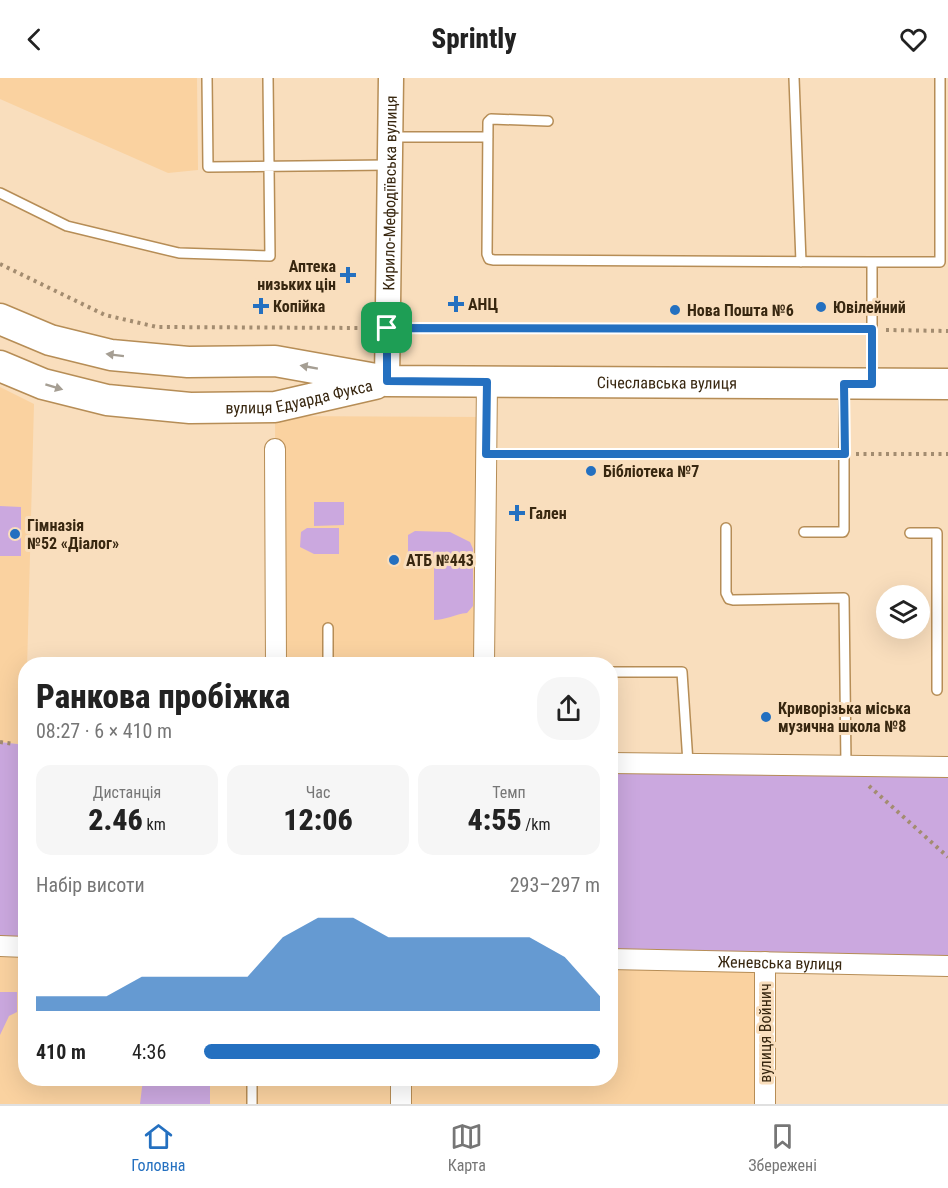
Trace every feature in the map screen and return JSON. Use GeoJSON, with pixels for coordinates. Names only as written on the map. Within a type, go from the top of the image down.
{"type":"FeatureCollection","features":[{"type":"Feature","properties":{"kind":"main road","name":"вулиця Едуарда Фукса"},"geometry":{"type":"LineString","coordinates":[[0,319],[50,340],[111,355],[188,362],[275,361],[387,381]]}},
{"type":"Feature","properties":{"kind":"main road","name":"вулиця Едуарда Фукса"},"geometry":{"type":"LineString","coordinates":[[0,366],[43,384],[107,400],[189,408],[275,407],[387,381]]}},
{"type":"Feature","properties":{"kind":"main road","name":"Січеславська вулиця"},"geometry":{"type":"LineString","coordinates":[[387,381],[948,384]]}},
{"type":"Feature","properties":{"kind":"street","name":"Кирило-Мефодіївська вулиця"},"geometry":{"type":"LineString","coordinates":[[387,381],[391,78]]}},
{"type":"Feature","properties":{"kind":"street"},"geometry":{"type":"LineString","coordinates":[[484,657],[487,382]]}},
{"type":"Feature","properties":{"kind":"street"},"geometry":{"type":"LineString","coordinates":[[275,448],[276,657]]}},
{"type":"Feature","properties":{"kind":"street"},"geometry":{"type":"LineString","coordinates":[[618,763],[948,767]]}},
{"type":"Feature","properties":{"kind":"street"},"geometry":{"type":"LineString","coordinates":[[0,946],[18,947]]}},
{"type":"Feature","properties":{"kind":"street","name":"Женевська вулиця"},"geometry":{"type":"LineString","coordinates":[[618,959],[948,966]]}},
{"type":"Feature","properties":{"kind":"street","name":"вулиця Войнич"},"geometry":{"type":"LineString","coordinates":[[765,962],[765,1104]]}},
{"type":"Feature","properties":{"kind":"street"},"geometry":{"type":"LineString","coordinates":[[401,1086],[401,1104]]}},
{"type":"Feature","properties":{"kind":"lane"},"geometry":{"type":"LineString","coordinates":[[207,78],[208,167],[389,165]]}},
{"type":"Feature","properties":{"kind":"lane"},"geometry":{"type":"LineString","coordinates":[[0,193],[67,226],[179,253],[270,256],[268,78]]}},
{"type":"Feature","properties":{"kind":"lane"},"geometry":{"type":"LineString","coordinates":[[794,78],[801,262]]}},
{"type":"Feature","properties":{"kind":"lane"},"geometry":{"type":"LineString","coordinates":[[548,121],[489,120],[487,254],[489,259],[940,262],[942,84]]}},
{"type":"Feature","properties":{"kind":"lane"},"geometry":{"type":"LineString","coordinates":[[389,138],[488,137]]}},
{"type":"Feature","properties":{"kind":"lane"},"geometry":{"type":"LineString","coordinates":[[804,532],[843,532],[845,525],[845,454],[858,384],[872,329],[872,262]]}},
{"type":"Feature","properties":{"kind":"lane"},"geometry":{"type":"LineString","coordinates":[[726,528],[726,593],[729,599],[844,598],[846,765]]}},
{"type":"Feature","properties":{"kind":"lane"},"geometry":{"type":"LineString","coordinates":[[910,533],[937,533],[937,690]]}},
{"type":"Feature","properties":{"kind":"lane"},"geometry":{"type":"LineString","coordinates":[[937,578],[948,578]]}},
{"type":"Feature","properties":{"kind":"lane"},"geometry":{"type":"LineString","coordinates":[[328,628],[328,657]]}},
{"type":"Feature","properties":{"kind":"lane"},"geometry":{"type":"LineString","coordinates":[[618,672],[682,672],[688,763]]}},
{"type":"Feature","properties":{"kind":"lane"},"geometry":{"type":"LineString","coordinates":[[252,1086],[252,1104]]}},
{"type":"Feature","properties":{"kind":"path"},"geometry":{"type":"LineString","coordinates":[[0,264],[105,315],[157,327],[948,330]]}},
{"type":"Feature","properties":{"kind":"path"},"geometry":{"type":"LineString","coordinates":[[486,454],[948,454]]}},
{"type":"Feature","properties":{"kind":"path"},"geometry":{"type":"LineString","coordinates":[[846,765],[948,857]]}},
{"type":"Feature","properties":{"kind":"shaded area"},"geometry":{"type":"Polygon","coordinates":[[[0,78],[197,78],[198,170],[168,173],[0,99],[0,78]]]}},
{"type":"Feature","properties":{"kind":"shaded area","name":"Гімназія №52 «Діалог»"},"geometry":{"type":"Polygon","coordinates":[[[0,387],[34,404],[27,657],[18,657],[18,744],[0,742],[0,387]]]}},
{"type":"Feature","properties":{"kind":"shaded area"},"geometry":{"type":"Polygon","coordinates":[[[275,416],[487,417],[484,657],[276,657],[275,416]]]}},
{"type":"Feature","properties":{"kind":"shaded area"},"geometry":{"type":"Polygon","coordinates":[[[314,502],[344,502],[344,525],[314,526],[314,502]]]}},
{"type":"Feature","properties":{"kind":"shaded area"},"geometry":{"type":"Polygon","coordinates":[[[0,506],[21,507],[21,556],[0,556],[0,506]]]}},
{"type":"Feature","properties":{"kind":"shaded area"},"geometry":{"type":"Polygon","coordinates":[[[307,528],[339,528],[339,554],[314,554],[300,547],[301,532],[307,528]]]}},
{"type":"Feature","properties":{"kind":"shaded area"},"geometry":{"type":"Polygon","coordinates":[[[415,531],[450,532],[470,542],[473,549],[473,606],[467,613],[434,620],[434,557],[408,557],[408,535],[415,531]]]}},
{"type":"Feature","properties":{"kind":"shaded area"},"geometry":{"type":"Polygon","coordinates":[[[0,742],[18,744],[18,947],[0,946],[0,742]]]}},
{"type":"Feature","properties":{"kind":"shaded area"},"geometry":{"type":"Polygon","coordinates":[[[618,763],[948,767],[948,966],[618,959],[618,763]]]}},
{"type":"Feature","properties":{"kind":"shaded area"},"geometry":{"type":"Polygon","coordinates":[[[0,946],[18,947],[18,1086],[618,1086],[618,959],[765,962],[765,1104],[0,1104],[0,946]]]}},
{"type":"Feature","properties":{"kind":"shaded area"},"geometry":{"type":"Polygon","coordinates":[[[0,992],[17,992],[17,1012],[9,1016],[0,1035],[0,992]]]}},
{"type":"Feature","properties":{"kind":"shaded area"},"geometry":{"type":"Polygon","coordinates":[[[142,1086],[210,1086],[210,1104],[140,1104],[142,1086]]]}},
{"type":"Feature","properties":{"kind":"place","name":"Аптека низьких цін"},"geometry":{"type":"Point","coordinates":[348,275]}},
{"type":"Feature","properties":{"kind":"place","name":"АНЦ"},"geometry":{"type":"Point","coordinates":[456,304]}},
{"type":"Feature","properties":{"kind":"place","name":"Копійка"},"geometry":{"type":"Point","coordinates":[261,306]}},
{"type":"Feature","properties":{"kind":"place","name":"Ювілейний"},"geometry":{"type":"Point","coordinates":[821,307]}},
{"type":"Feature","properties":{"kind":"place","name":"Нова Пошта №6"},"geometry":{"type":"Point","coordinates":[675,310]}},
{"type":"Feature","properties":{"kind":"place","name":"Бібліотека №7"},"geometry":{"type":"Point","coordinates":[591,471]}},
{"type":"Feature","properties":{"kind":"place","name":"Гален"},"geometry":{"type":"Point","coordinates":[517,513]}},
{"type":"Feature","properties":{"kind":"place","name":"Гімназія №52 «Діалог»"},"geometry":{"type":"Point","coordinates":[15,534]}},
{"type":"Feature","properties":{"kind":"place","name":"АТБ №443"},"geometry":{"type":"Point","coordinates":[394,560]}},
{"type":"Feature","properties":{"kind":"place","name":"Криворізька міська музична школа №8"},"geometry":{"type":"Point","coordinates":[766,717]}},
{"type":"Feature","properties":{"kind":"route"},"geometry":{"type":"LineString","coordinates":[[387,328],[872,329],[872,384],[844,384],[845,454],[486,454],[487,382],[387,381],[387,328]]}}]}
